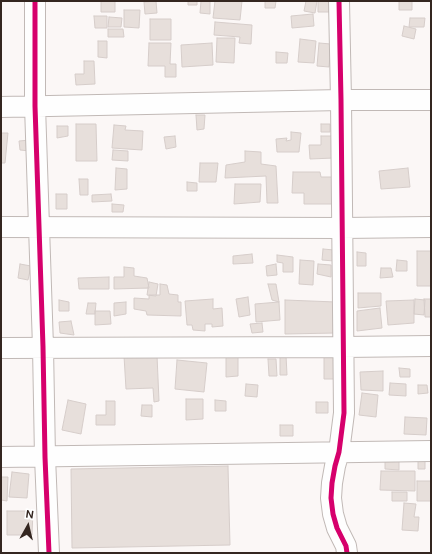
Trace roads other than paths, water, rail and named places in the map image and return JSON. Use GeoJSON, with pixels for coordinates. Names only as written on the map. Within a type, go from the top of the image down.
{"type":"FeatureCollection","features":[{"type":"Feature","properties":{"kind":"street"},"geometry":{"type":"LineString","coordinates":[[35,1],[35,106],[49,553]]}},
{"type":"Feature","properties":{"kind":"street"},"geometry":{"type":"LineString","coordinates":[[339,1],[344,413],[339,452],[332,483],[331,498],[333,514],[346,546],[347,553]]}},
{"type":"Feature","properties":{"kind":"street"},"geometry":{"type":"LineString","coordinates":[[1,107],[341,100],[431,100]]}},
{"type":"Feature","properties":{"kind":"street"},"geometry":{"type":"LineString","coordinates":[[1,227],[431,227]]}},
{"type":"Feature","properties":{"kind":"street"},"geometry":{"type":"LineString","coordinates":[[1,348],[431,346]]}},
{"type":"Feature","properties":{"kind":"street"},"geometry":{"type":"LineString","coordinates":[[1,457],[431,451]]}}]}
